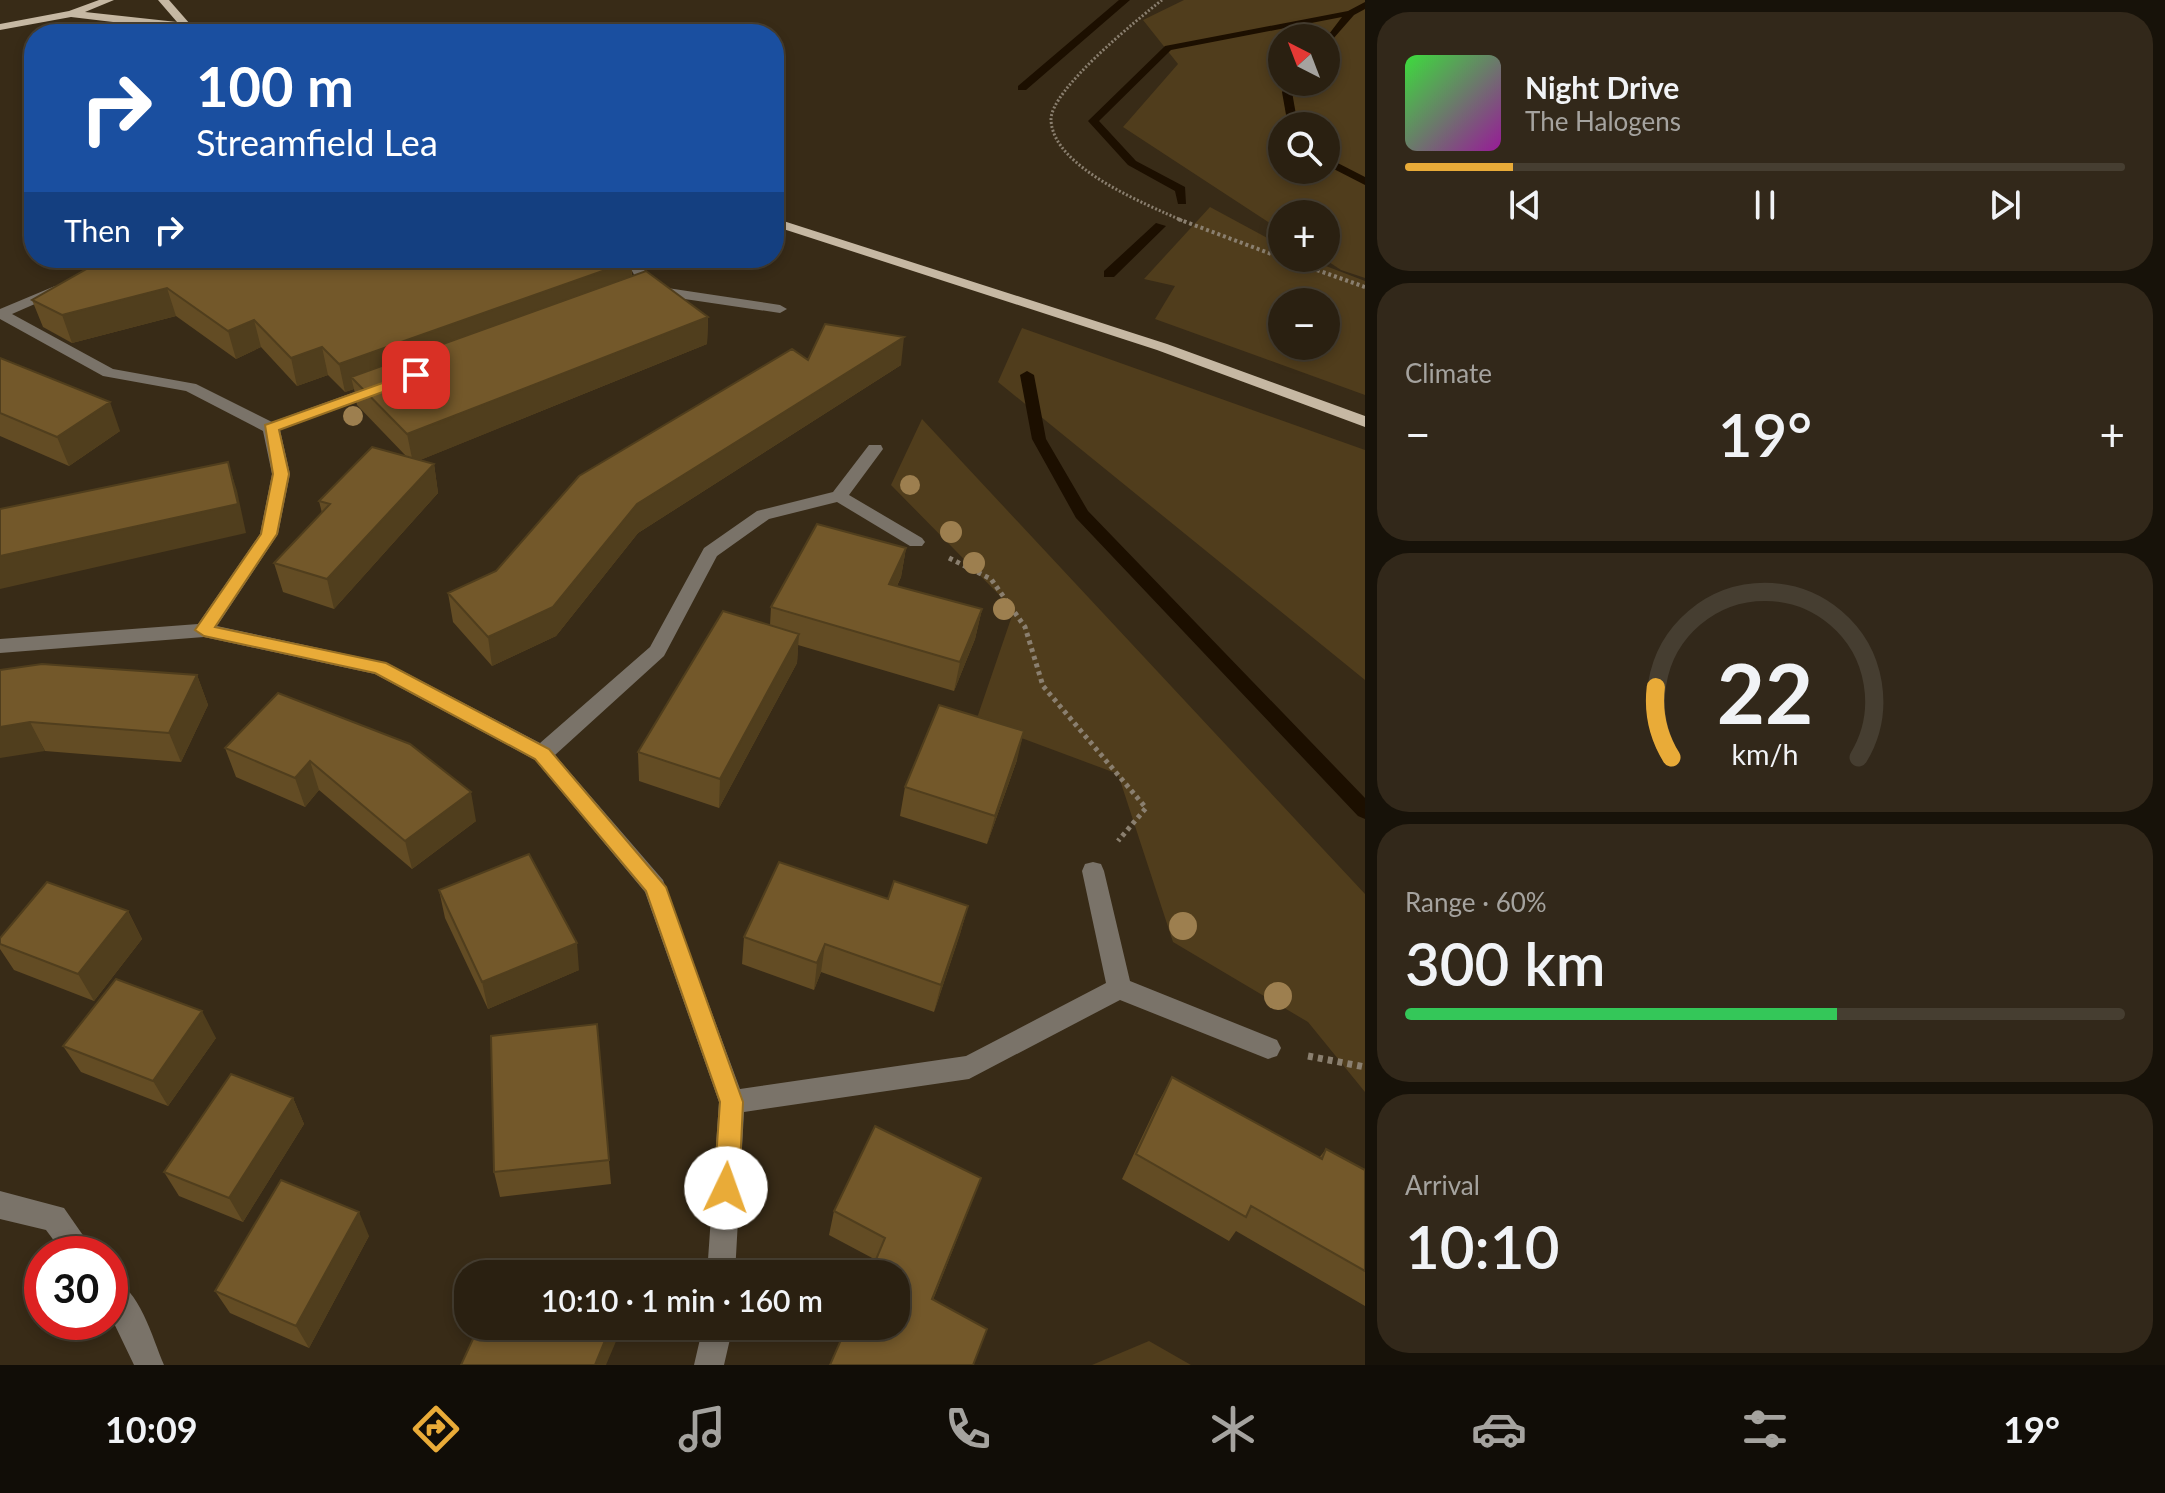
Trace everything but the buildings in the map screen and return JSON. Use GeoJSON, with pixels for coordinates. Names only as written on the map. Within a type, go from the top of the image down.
{"type":"FeatureCollection","features":[{"type":"Feature","properties":{"kind":"main road"},"geometry":{"type":"LineString","coordinates":[[0,27],[71,14],[109,0]]}},
{"type":"Feature","properties":{"kind":"main road"},"geometry":{"type":"LineString","coordinates":[[163,0],[184,24]]}},
{"type":"Feature","properties":{"kind":"main road"},"geometry":{"type":"LineString","coordinates":[[71,14],[167,24]]}},
{"type":"Feature","properties":{"kind":"main road"},"geometry":{"type":"LineString","coordinates":[[784,225],[1162,347],[1365,422]]}},
{"type":"Feature","properties":{"kind":"street"},"geometry":{"type":"LineString","coordinates":[[634,268],[642,292],[780,309]]}},
{"type":"Feature","properties":{"kind":"street"},"geometry":{"type":"LineString","coordinates":[[0,314],[71,283]]}},
{"type":"Feature","properties":{"kind":"street"},"geometry":{"type":"LineString","coordinates":[[0,314],[109,373],[190,387],[271,428],[402,380]]}},
{"type":"Feature","properties":{"kind":"street"},"geometry":{"type":"LineString","coordinates":[[204,630],[269,534],[281,474],[271,428]]}},
{"type":"Feature","properties":{"kind":"street"},"geometry":{"type":"LineString","coordinates":[[542,754],[657,651],[710,552],[763,515],[839,496],[875,449]]}},
{"type":"Feature","properties":{"kind":"street"},"geometry":{"type":"LineString","coordinates":[[839,496],[916,542]]}},
{"type":"Feature","properties":{"kind":"street"},"geometry":{"type":"LineString","coordinates":[[0,646],[204,630],[380,668],[542,754],[655,887],[732,1102],[722,1260]]}},
{"type":"Feature","properties":{"kind":"street"},"geometry":{"type":"LineString","coordinates":[[1093,871],[1119,988]]}},
{"type":"Feature","properties":{"kind":"street"},"geometry":{"type":"LineString","coordinates":[[732,1102],[969,1067],[1119,988],[1268,1048]]}},
{"type":"Feature","properties":{"kind":"street"},"geometry":{"type":"LineString","coordinates":[[0,1205],[54,1218],[68,1236]]}},
{"type":"Feature","properties":{"kind":"street"},"geometry":{"type":"LineString","coordinates":[[128,1316],[149,1365]]}},
{"type":"Feature","properties":{"kind":"street"},"geometry":{"type":"LineString","coordinates":[[709,1365],[715,1340]]}},
{"type":"Feature","properties":{"kind":"path"},"geometry":{"type":"LineString","coordinates":[[1162,0],[1116,37],[1063,97],[1050,117],[1053,140],[1070,159],[1137,200],[1268,252]]}},
{"type":"Feature","properties":{"kind":"path"},"geometry":{"type":"LineString","coordinates":[[1323,272],[1365,287]]}},
{"type":"Feature","properties":{"kind":"path"},"geometry":{"type":"LineString","coordinates":[[916,542],[991,579],[1025,627],[1043,686],[1146,808],[1093,871]]}},
{"type":"Feature","properties":{"kind":"path"},"geometry":{"type":"LineString","coordinates":[[1268,1048],[1365,1067]]}},
{"type":"Feature","properties":{"kind":"shaded area"},"geometry":{"type":"Polygon","coordinates":[[[1184,0],[1365,0],[1365,278],[1340,269],[1340,200],[1268,200],[1268,222],[1123,127],[1178,64],[1143,20],[1184,0]]]}},
{"type":"Feature","properties":{"kind":"shaded area"},"geometry":{"type":"Polygon","coordinates":[[[1210,207],[1268,238],[1268,272],[1340,271],[1365,281],[1365,395],[1268,360],[1340,360],[1340,288],[1268,288],[1268,360],[1155,319],[1175,286],[1144,279],[1210,207]]]}},
{"type":"Feature","properties":{"kind":"shaded area"},"geometry":{"type":"Polygon","coordinates":[[[1022,328],[1365,450],[1365,680],[998,382],[1022,328]]]}},
{"type":"Feature","properties":{"kind":"shaded area"},"geometry":{"type":"Polygon","coordinates":[[[922,419],[1365,894],[1365,1092],[1308,1022],[1173,942],[1118,774],[976,721],[1014,610],[891,485],[922,419]]]}},
{"type":"Feature","properties":{"kind":"shaded area"},"geometry":{"type":"Polygon","coordinates":[[[1149,1341],[1191,1365],[1092,1365],[1149,1341]]]}},
{"type":"Feature","properties":{"kind":"waterway"},"geometry":{"type":"LineString","coordinates":[[1022,88],[1125,0]]}},
{"type":"Feature","properties":{"kind":"waterway"},"geometry":{"type":"LineString","coordinates":[[1351,13],[1365,5]]}},
{"type":"Feature","properties":{"kind":"waterway"},"geometry":{"type":"LineString","coordinates":[[1182,201],[1181,189],[1132,163],[1093,121],[1168,48],[1351,13]]}},
{"type":"Feature","properties":{"kind":"waterway"},"geometry":{"type":"LineString","coordinates":[[1340,27],[1351,13]]}},
{"type":"Feature","properties":{"kind":"waterway"},"geometry":{"type":"LineString","coordinates":[[1288,96],[1291,112]]}},
{"type":"Feature","properties":{"kind":"waterway"},"geometry":{"type":"LineString","coordinates":[[1340,168],[1365,182]]}},
{"type":"Feature","properties":{"kind":"waterway"},"geometry":{"type":"LineString","coordinates":[[1109,274],[1160,226]]}},
{"type":"Feature","properties":{"kind":"waterway"},"geometry":{"type":"LineString","coordinates":[[1027,375],[1039,439],[1082,514],[1365,811]]}},
{"type":"Feature","properties":{"kind":"route"},"geometry":{"type":"LineString","coordinates":[[416,375],[271,428],[281,474],[269,534],[204,630],[380,668],[542,754],[655,887],[732,1102],[726,1188]]}}]}
